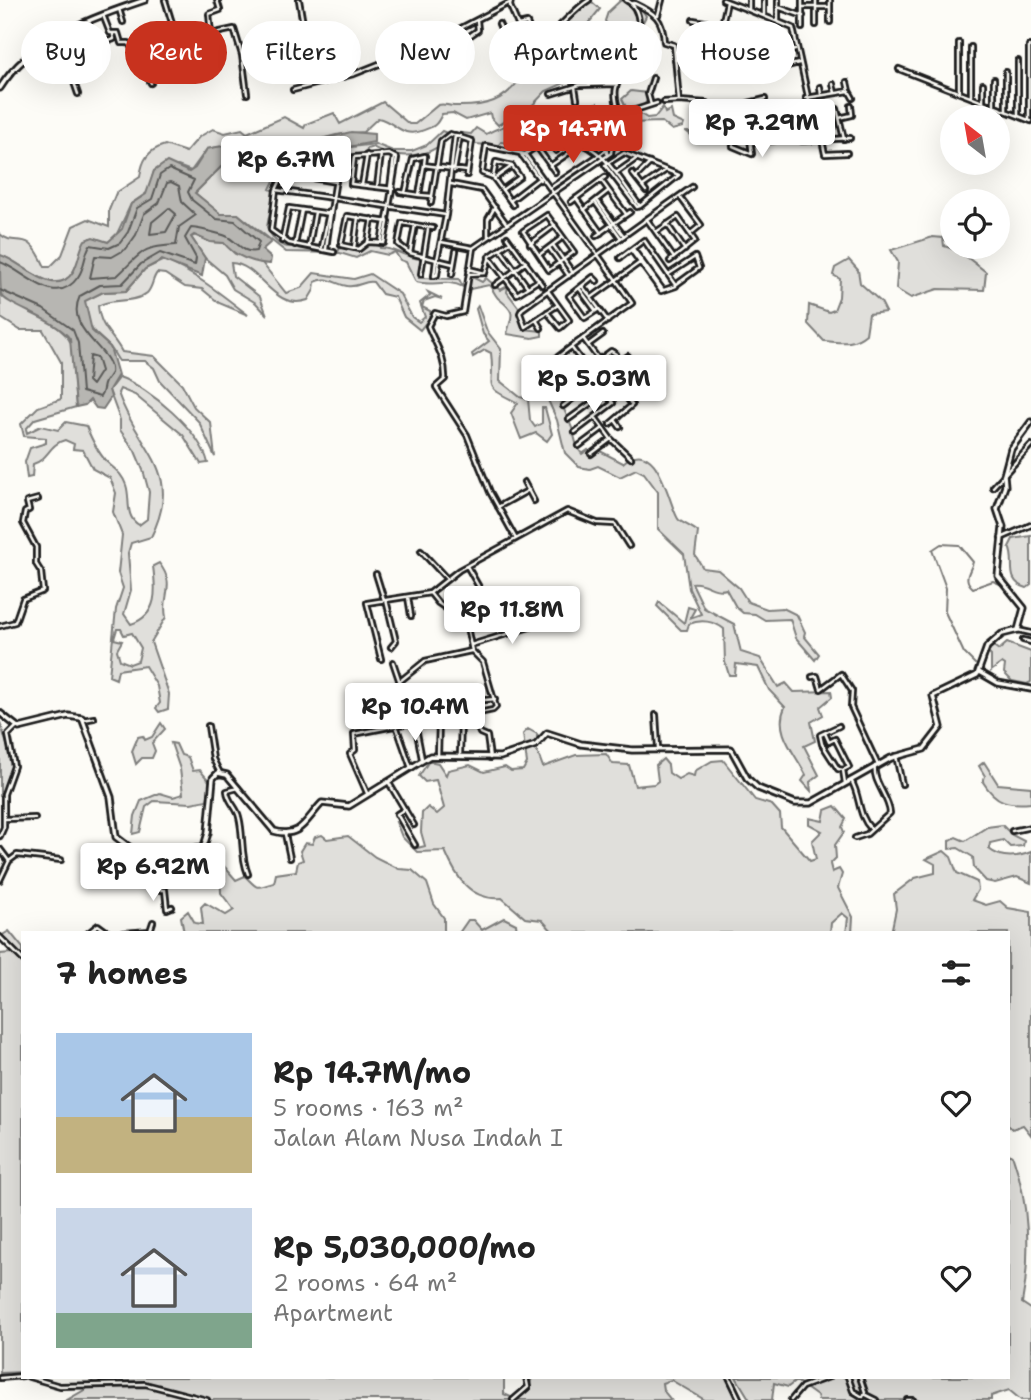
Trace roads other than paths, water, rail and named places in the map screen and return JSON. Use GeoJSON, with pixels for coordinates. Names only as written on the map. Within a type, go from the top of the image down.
{"type":"FeatureCollection","features":[{"type":"Feature","properties":{"kind":"street"},"geometry":{"type":"LineString","coordinates":[[92,21],[145,0]]}},
{"type":"Feature","properties":{"kind":"street"},"geometry":{"type":"LineString","coordinates":[[165,0],[171,21]]}},
{"type":"Feature","properties":{"kind":"street"},"geometry":{"type":"LineString","coordinates":[[217,0],[220,10],[209,14],[211,34],[234,29],[242,55],[247,94]]}},
{"type":"Feature","properties":{"kind":"street"},"geometry":{"type":"LineString","coordinates":[[299,0],[302,21]]}},
{"type":"Feature","properties":{"kind":"street"},"geometry":{"type":"LineString","coordinates":[[562,21],[589,0]]}},
{"type":"Feature","properties":{"kind":"street"},"geometry":{"type":"LineString","coordinates":[[626,0],[658,16],[664,29],[664,42],[674,45],[679,101]]}},
{"type":"Feature","properties":{"kind":"street"},"geometry":{"type":"LineString","coordinates":[[658,16],[662,0]]}},
{"type":"Feature","properties":{"kind":"street"},"geometry":{"type":"LineString","coordinates":[[749,0],[749,10]]}},
{"type":"Feature","properties":{"kind":"street"},"geometry":{"type":"LineString","coordinates":[[764,0],[764,16]]}},
{"type":"Feature","properties":{"kind":"street"},"geometry":{"type":"LineString","coordinates":[[778,0],[778,21]]}},
{"type":"Feature","properties":{"kind":"street"},"geometry":{"type":"LineString","coordinates":[[802,0],[802,28]]}},
{"type":"Feature","properties":{"kind":"street"},"geometry":{"type":"LineString","coordinates":[[816,0],[816,25]]}},
{"type":"Feature","properties":{"kind":"street"},"geometry":{"type":"LineString","coordinates":[[830,0],[831,22]]}},
{"type":"Feature","properties":{"kind":"street"},"geometry":{"type":"LineString","coordinates":[[693,20],[722,26],[725,1],[776,21]]}},
{"type":"Feature","properties":{"kind":"street"},"geometry":{"type":"LineString","coordinates":[[361,71],[432,43],[510,2],[517,21]]}},
{"type":"Feature","properties":{"kind":"street"},"geometry":{"type":"LineString","coordinates":[[632,3],[637,21]]}},
{"type":"Feature","properties":{"kind":"street"},"geometry":{"type":"LineString","coordinates":[[778,6],[803,16]]}},
{"type":"Feature","properties":{"kind":"street"},"geometry":{"type":"LineString","coordinates":[[802,7],[830,7]]}},
{"type":"Feature","properties":{"kind":"street"},"geometry":{"type":"LineString","coordinates":[[119,9],[123,22]]}},
{"type":"Feature","properties":{"kind":"street"},"geometry":{"type":"LineString","coordinates":[[103,15],[110,33],[118,33],[122,44],[125,44]]}},
{"type":"Feature","properties":{"kind":"street"},"geometry":{"type":"LineString","coordinates":[[475,32],[478,30],[477,19]]}},
{"type":"Feature","properties":{"kind":"street"},"geometry":{"type":"LineString","coordinates":[[111,40],[114,39],[113,33]]}},
{"type":"Feature","properties":{"kind":"street"},"geometry":{"type":"LineString","coordinates":[[795,43],[817,138]]}},
{"type":"Feature","properties":{"kind":"street"},"geometry":{"type":"LineString","coordinates":[[958,43],[959,92]]}},
{"type":"Feature","properties":{"kind":"street"},"geometry":{"type":"LineString","coordinates":[[1010,112],[1030,120],[1029,46]]}},
{"type":"Feature","properties":{"kind":"street"},"geometry":{"type":"LineString","coordinates":[[971,47],[971,97]]}},
{"type":"Feature","properties":{"kind":"street"},"geometry":{"type":"LineString","coordinates":[[1018,61],[1018,115]]}},
{"type":"Feature","properties":{"kind":"street"},"geometry":{"type":"LineString","coordinates":[[0,88],[21,62]]}},
{"type":"Feature","properties":{"kind":"street"},"geometry":{"type":"LineString","coordinates":[[795,64],[799,63]]}},
{"type":"Feature","properties":{"kind":"street"},"geometry":{"type":"LineString","coordinates":[[900,69],[992,105]]}},
{"type":"Feature","properties":{"kind":"street"},"geometry":{"type":"LineString","coordinates":[[1006,72],[1006,105]]}},
{"type":"Feature","properties":{"kind":"street"},"geometry":{"type":"LineString","coordinates":[[994,79],[994,105]]}},
{"type":"Feature","properties":{"kind":"street"},"geometry":{"type":"LineString","coordinates":[[847,82],[853,98]]}},
{"type":"Feature","properties":{"kind":"street"},"geometry":{"type":"LineString","coordinates":[[983,83],[983,101]]}},
{"type":"Feature","properties":{"kind":"street"},"geometry":{"type":"LineString","coordinates":[[75,84],[78,94]]}},
{"type":"Feature","properties":{"kind":"street"},"geometry":{"type":"LineString","coordinates":[[293,90],[313,84]]}},
{"type":"Feature","properties":{"kind":"street"},"geometry":{"type":"LineString","coordinates":[[550,189],[597,154],[611,153],[612,147],[621,138],[620,114],[615,94],[617,84],[575,87],[551,94]]}},
{"type":"Feature","properties":{"kind":"street"},"geometry":{"type":"LineString","coordinates":[[651,84],[648,94],[651,105]]}},
{"type":"Feature","properties":{"kind":"street"},"geometry":{"type":"LineString","coordinates":[[833,84],[835,93]]}},
{"type":"Feature","properties":{"kind":"street"},"geometry":{"type":"LineString","coordinates":[[575,87],[577,99]]}},
{"type":"Feature","properties":{"kind":"street"},"geometry":{"type":"LineString","coordinates":[[820,87],[821,95]]}},
{"type":"Feature","properties":{"kind":"street"},"geometry":{"type":"LineString","coordinates":[[807,98],[849,91]]}},
{"type":"Feature","properties":{"kind":"street"},"geometry":{"type":"LineString","coordinates":[[765,100],[749,103],[751,114],[808,107]]}},
{"type":"Feature","properties":{"kind":"street"},"geometry":{"type":"LineString","coordinates":[[664,102],[706,103]]}},
{"type":"Feature","properties":{"kind":"street"},"geometry":{"type":"LineString","coordinates":[[620,114],[657,103]]}},
{"type":"Feature","properties":{"kind":"street"},"geometry":{"type":"LineString","coordinates":[[839,118],[852,115],[851,106]]}},
{"type":"Feature","properties":{"kind":"street"},"geometry":{"type":"LineString","coordinates":[[837,109],[844,139]]}},
{"type":"Feature","properties":{"kind":"street"},"geometry":{"type":"LineString","coordinates":[[795,110],[802,141],[850,138]]}},
{"type":"Feature","properties":{"kind":"street"},"geometry":{"type":"LineString","coordinates":[[827,121],[831,139]]}},
{"type":"Feature","properties":{"kind":"street"},"geometry":{"type":"LineString","coordinates":[[761,133],[762,128],[797,123]]}},
{"type":"Feature","properties":{"kind":"street"},"geometry":{"type":"LineString","coordinates":[[424,165],[438,167],[467,174],[471,140],[450,134],[442,140],[438,167],[431,203]]}},
{"type":"Feature","properties":{"kind":"street"},"geometry":{"type":"LineString","coordinates":[[437,260],[458,135]]}},
{"type":"Feature","properties":{"kind":"street"},"geometry":{"type":"LineString","coordinates":[[733,146],[751,154],[751,143],[746,136]]}},
{"type":"Feature","properties":{"kind":"street"},"geometry":{"type":"LineString","coordinates":[[751,143],[801,137]]}},
{"type":"Feature","properties":{"kind":"street"},"geometry":{"type":"LineString","coordinates":[[524,155],[547,140],[556,151]]}},
{"type":"Feature","properties":{"kind":"street"},"geometry":{"type":"LineString","coordinates":[[822,140],[825,154],[847,153]]}},
{"type":"Feature","properties":{"kind":"street"},"geometry":{"type":"LineString","coordinates":[[516,539],[498,506],[467,435],[436,387],[445,379],[445,366],[441,349],[428,326],[435,313],[446,316],[462,313],[473,248],[551,194],[605,162],[623,153],[680,176],[637,207],[605,162],[589,145],[564,141],[553,146]]}},
{"type":"Feature","properties":{"kind":"street"},"geometry":{"type":"LineString","coordinates":[[550,166],[582,144]]}},
{"type":"Feature","properties":{"kind":"street"},"geometry":{"type":"LineString","coordinates":[[513,205],[494,178],[481,172],[486,145],[521,151],[632,303],[542,369]]}},
{"type":"Feature","properties":{"kind":"street"},"geometry":{"type":"LineString","coordinates":[[537,147],[555,172]]}},
{"type":"Feature","properties":{"kind":"street"},"geometry":{"type":"LineString","coordinates":[[605,162],[606,152]]}},
{"type":"Feature","properties":{"kind":"street"},"geometry":{"type":"LineString","coordinates":[[377,187],[381,154]]}},
{"type":"Feature","properties":{"kind":"street"},"geometry":{"type":"LineString","coordinates":[[386,221],[346,217],[341,245],[359,249],[368,242],[384,242],[391,190],[394,156],[381,154],[354,158],[351,183],[391,190]]}},
{"type":"Feature","properties":{"kind":"street"},"geometry":{"type":"LineString","coordinates":[[362,186],[368,155]]}},
{"type":"Feature","properties":{"kind":"street"},"geometry":{"type":"LineString","coordinates":[[405,193],[412,160],[425,156],[419,195]]}},
{"type":"Feature","properties":{"kind":"street"},"geometry":{"type":"LineString","coordinates":[[614,174],[637,158]]}},
{"type":"Feature","properties":{"kind":"street"},"geometry":{"type":"LineString","coordinates":[[494,178],[497,159],[512,166],[524,182]]}},
{"type":"Feature","properties":{"kind":"street"},"geometry":{"type":"LineString","coordinates":[[324,248],[339,160]]}},
{"type":"Feature","properties":{"kind":"street"},"geometry":{"type":"LineString","coordinates":[[636,177],[650,163]]}},
{"type":"Feature","properties":{"kind":"street"},"geometry":{"type":"LineString","coordinates":[[306,176],[308,165]]}},
{"type":"Feature","properties":{"kind":"street"},"geometry":{"type":"LineString","coordinates":[[293,174],[295,166]]}},
{"type":"Feature","properties":{"kind":"street"},"geometry":{"type":"LineString","coordinates":[[494,178],[512,166]]}},
{"type":"Feature","properties":{"kind":"street"},"geometry":{"type":"LineString","coordinates":[[320,179],[321,169]]}},
{"type":"Feature","properties":{"kind":"street"},"geometry":{"type":"LineString","coordinates":[[643,187],[666,170]]}},
{"type":"Feature","properties":{"kind":"street"},"geometry":{"type":"LineString","coordinates":[[632,173],[646,191]]}},
{"type":"Feature","properties":{"kind":"street"},"geometry":{"type":"LineString","coordinates":[[334,252],[282,241],[271,232],[276,190],[282,174],[336,181]]}},
{"type":"Feature","properties":{"kind":"street"},"geometry":{"type":"LineString","coordinates":[[502,190],[520,177]]}},
{"type":"Feature","properties":{"kind":"street"},"geometry":{"type":"LineString","coordinates":[[570,202],[605,177]]}},
{"type":"Feature","properties":{"kind":"street"},"geometry":{"type":"LineString","coordinates":[[510,201],[541,179]]}},
{"type":"Feature","properties":{"kind":"street"},"geometry":{"type":"LineString","coordinates":[[596,236],[628,213],[601,180]]}},
{"type":"Feature","properties":{"kind":"street"},"geometry":{"type":"LineString","coordinates":[[451,184],[482,190],[506,223]]}},
{"type":"Feature","properties":{"kind":"street"},"geometry":{"type":"LineString","coordinates":[[276,190],[446,215]]}},
{"type":"Feature","properties":{"kind":"street"},"geometry":{"type":"LineString","coordinates":[[584,210],[608,191]]}},
{"type":"Feature","properties":{"kind":"street"},"geometry":{"type":"LineString","coordinates":[[400,192],[432,196]]}},
{"type":"Feature","properties":{"kind":"street"},"geometry":{"type":"LineString","coordinates":[[558,304],[525,327],[519,312],[679,196],[701,225],[690,234]]}},
{"type":"Feature","properties":{"kind":"street"},"geometry":{"type":"LineString","coordinates":[[576,198],[601,233]]}},
{"type":"Feature","properties":{"kind":"street"},"geometry":{"type":"LineString","coordinates":[[596,201],[622,237]]}},
{"type":"Feature","properties":{"kind":"street"},"geometry":{"type":"LineString","coordinates":[[282,241],[289,202]]}},
{"type":"Feature","properties":{"kind":"street"},"geometry":{"type":"LineString","coordinates":[[688,208],[694,204]]}},
{"type":"Feature","properties":{"kind":"street"},"geometry":{"type":"LineString","coordinates":[[488,237],[488,219],[495,207]]}},
{"type":"Feature","properties":{"kind":"street"},"geometry":{"type":"LineString","coordinates":[[289,208],[330,212]]}},
{"type":"Feature","properties":{"kind":"street"},"geometry":{"type":"LineString","coordinates":[[295,245],[302,210]]}},
{"type":"Feature","properties":{"kind":"street"},"geometry":{"type":"LineString","coordinates":[[309,246],[315,212]]}},
{"type":"Feature","properties":{"kind":"street"},"geometry":{"type":"LineString","coordinates":[[574,252],[547,215],[523,231],[550,270],[579,249]]}},
{"type":"Feature","properties":{"kind":"street"},"geometry":{"type":"LineString","coordinates":[[354,248],[358,217]]}},
{"type":"Feature","properties":{"kind":"street"},"geometry":{"type":"LineString","coordinates":[[656,232],[678,217],[695,242],[670,261]]}},
{"type":"Feature","properties":{"kind":"street"},"geometry":{"type":"LineString","coordinates":[[368,242],[372,219]]}},
{"type":"Feature","properties":{"kind":"street"},"geometry":{"type":"LineString","coordinates":[[646,220],[674,258]]}},
{"type":"Feature","properties":{"kind":"street"},"geometry":{"type":"LineString","coordinates":[[433,228],[401,224],[398,244],[423,258],[453,264]]}},
{"type":"Feature","properties":{"kind":"street"},"geometry":{"type":"LineString","coordinates":[[667,224],[685,250]]}},
{"type":"Feature","properties":{"kind":"street"},"geometry":{"type":"LineString","coordinates":[[410,253],[415,225]]}},
{"type":"Feature","properties":{"kind":"street"},"geometry":{"type":"LineString","coordinates":[[530,244],[555,225]]}},
{"type":"Feature","properties":{"kind":"street"},"geometry":{"type":"LineString","coordinates":[[421,274],[428,228]]}},
{"type":"Feature","properties":{"kind":"street"},"geometry":{"type":"LineString","coordinates":[[506,237],[542,285]]}},
{"type":"Feature","properties":{"kind":"street"},"geometry":{"type":"LineString","coordinates":[[538,255],[564,237]]}},
{"type":"Feature","properties":{"kind":"street"},"geometry":{"type":"LineString","coordinates":[[620,258],[649,237]]}},
{"type":"Feature","properties":{"kind":"street"},"geometry":{"type":"LineString","coordinates":[[644,240],[677,285]]}},
{"type":"Feature","properties":{"kind":"street"},"geometry":{"type":"LineString","coordinates":[[441,242],[473,248]]}},
{"type":"Feature","properties":{"kind":"street"},"geometry":{"type":"LineString","coordinates":[[485,272],[489,257],[510,242]]}},
{"type":"Feature","properties":{"kind":"street"},"geometry":{"type":"LineString","coordinates":[[551,246],[571,274]]}},
{"type":"Feature","properties":{"kind":"street"},"geometry":{"type":"LineString","coordinates":[[632,249],[663,290],[677,285],[699,268],[695,257],[669,274]]}},
{"type":"Feature","properties":{"kind":"street"},"geometry":{"type":"LineString","coordinates":[[500,250],[528,287]]}},
{"type":"Feature","properties":{"kind":"street"},"geometry":{"type":"LineString","coordinates":[[452,274],[456,251]]}},
{"type":"Feature","properties":{"kind":"street"},"geometry":{"type":"LineString","coordinates":[[489,257],[517,294],[539,280]]}},
{"type":"Feature","properties":{"kind":"street"},"geometry":{"type":"LineString","coordinates":[[495,285],[526,262]]}},
{"type":"Feature","properties":{"kind":"street"},"geometry":{"type":"LineString","coordinates":[[590,299],[641,262]]}},
{"type":"Feature","properties":{"kind":"street"},"geometry":{"type":"LineString","coordinates":[[469,274],[496,267]]}},
{"type":"Feature","properties":{"kind":"street"},"geometry":{"type":"LineString","coordinates":[[469,269],[485,272]]}},
{"type":"Feature","properties":{"kind":"street"},"geometry":{"type":"LineString","coordinates":[[590,272],[597,281]]}},
{"type":"Feature","properties":{"kind":"street"},"geometry":{"type":"LineString","coordinates":[[564,299],[593,277]]}},
{"type":"Feature","properties":{"kind":"street"},"geometry":{"type":"LineString","coordinates":[[580,287],[608,321]]}},
{"type":"Feature","properties":{"kind":"street"},"geometry":{"type":"LineString","coordinates":[[547,312],[561,328],[569,320],[548,291]]}},
{"type":"Feature","properties":{"kind":"street"},"geometry":{"type":"LineString","coordinates":[[569,296],[585,318],[598,310]]}},
{"type":"Feature","properties":{"kind":"street"},"geometry":{"type":"LineString","coordinates":[[536,320],[541,328]]}},
{"type":"Feature","properties":{"kind":"street"},"geometry":{"type":"LineString","coordinates":[[588,345],[603,334]]}},
{"type":"Feature","properties":{"kind":"street"},"geometry":{"type":"LineString","coordinates":[[583,338],[632,406],[610,424]]}},
{"type":"Feature","properties":{"kind":"street"},"geometry":{"type":"LineString","coordinates":[[571,347],[613,403],[575,432]]}},
{"type":"Feature","properties":{"kind":"street"},"geometry":{"type":"LineString","coordinates":[[599,360],[611,351],[616,354]]}},
{"type":"Feature","properties":{"kind":"street"},"geometry":{"type":"LineString","coordinates":[[608,371],[628,356]]}},
{"type":"Feature","properties":{"kind":"street"},"geometry":{"type":"LineString","coordinates":[[550,380],[580,359]]}},
{"type":"Feature","properties":{"kind":"street"},"geometry":{"type":"LineString","coordinates":[[616,383],[635,368]]}},
{"type":"Feature","properties":{"kind":"street"},"geometry":{"type":"LineString","coordinates":[[559,390],[588,370]]}},
{"type":"Feature","properties":{"kind":"street"},"geometry":{"type":"LineString","coordinates":[[624,393],[645,378]]}},
{"type":"Feature","properties":{"kind":"street"},"geometry":{"type":"LineString","coordinates":[[563,406],[596,381]]}},
{"type":"Feature","properties":{"kind":"street"},"geometry":{"type":"LineString","coordinates":[[569,419],[605,393]]}},
{"type":"Feature","properties":{"kind":"street"},"geometry":{"type":"LineString","coordinates":[[594,417],[611,439],[631,458]]}},
{"type":"Feature","properties":{"kind":"street"},"geometry":{"type":"LineString","coordinates":[[615,420],[620,427]]}},
{"type":"Feature","properties":{"kind":"street"},"geometry":{"type":"LineString","coordinates":[[1018,629],[1024,609],[999,578],[1003,524],[998,509],[1011,449],[1031,422]]}},
{"type":"Feature","properties":{"kind":"street"},"geometry":{"type":"LineString","coordinates":[[579,446],[603,428]]}},
{"type":"Feature","properties":{"kind":"street"},"geometry":{"type":"LineString","coordinates":[[590,454],[611,439]]}},
{"type":"Feature","properties":{"kind":"street"},"geometry":{"type":"LineString","coordinates":[[993,487],[1031,445]]}},
{"type":"Feature","properties":{"kind":"street"},"geometry":{"type":"LineString","coordinates":[[524,482],[534,501]]}},
{"type":"Feature","properties":{"kind":"street"},"geometry":{"type":"LineString","coordinates":[[498,506],[529,490]]}},
{"type":"Feature","properties":{"kind":"street"},"geometry":{"type":"LineString","coordinates":[[0,626],[15,621],[23,599],[43,591],[41,572],[36,563],[36,547],[23,523],[25,512],[29,510],[27,502],[38,499]]}},
{"type":"Feature","properties":{"kind":"street"},"geometry":{"type":"LineString","coordinates":[[381,659],[366,604],[430,593],[446,578],[570,511],[597,523],[617,525],[629,546]]}},
{"type":"Feature","properties":{"kind":"street"},"geometry":{"type":"LineString","coordinates":[[1001,538],[1031,525]]}},
{"type":"Feature","properties":{"kind":"street"},"geometry":{"type":"LineString","coordinates":[[421,551],[446,578]]}},
{"type":"Feature","properties":{"kind":"street"},"geometry":{"type":"LineString","coordinates":[[467,566],[484,596]]}},
{"type":"Feature","properties":{"kind":"street"},"geometry":{"type":"LineString","coordinates":[[376,574],[396,641],[391,647]]}},
{"type":"Feature","properties":{"kind":"street"},"geometry":{"type":"LineString","coordinates":[[367,793],[351,756],[355,750],[353,736],[413,721],[468,719],[472,714],[493,710],[496,698],[487,682],[483,662],[472,651],[463,618],[438,603],[430,593]]}},
{"type":"Feature","properties":{"kind":"street"},"geometry":{"type":"LineString","coordinates":[[408,597],[411,616]]}},
{"type":"Feature","properties":{"kind":"street"},"geometry":{"type":"LineString","coordinates":[[463,618],[476,603]]}},
{"type":"Feature","properties":{"kind":"street"},"geometry":{"type":"LineString","coordinates":[[471,645],[543,623]]}},
{"type":"Feature","properties":{"kind":"street"},"geometry":{"type":"LineString","coordinates":[[979,672],[987,647],[1001,635],[1018,629],[1031,633]]}},
{"type":"Feature","properties":{"kind":"street"},"geometry":{"type":"LineString","coordinates":[[1023,640],[1031,642]]}},
{"type":"Feature","properties":{"kind":"street"},"geometry":{"type":"LineString","coordinates":[[399,682],[425,661],[472,651]]}},
{"type":"Feature","properties":{"kind":"street"},"geometry":{"type":"LineString","coordinates":[[393,662],[413,721],[422,759]]}},
{"type":"Feature","properties":{"kind":"street"},"geometry":{"type":"LineString","coordinates":[[979,672],[993,682],[1031,690]]}},
{"type":"Feature","properties":{"kind":"street"},"geometry":{"type":"LineString","coordinates":[[208,726],[213,758],[220,773],[227,775],[274,831],[285,834],[303,829],[322,803],[349,807],[422,759],[438,756],[490,758],[536,745],[547,733],[591,746],[632,750],[731,749],[747,778],[758,788],[795,803],[818,801],[896,756],[924,749],[940,730],[940,717],[933,696],[979,672]]}},
{"type":"Feature","properties":{"kind":"street"},"geometry":{"type":"LineString","coordinates":[[813,677],[817,676],[821,689],[841,674],[852,691],[851,707],[876,766],[873,772],[887,799],[890,813],[855,838]]}},
{"type":"Feature","properties":{"kind":"street"},"geometry":{"type":"LineString","coordinates":[[410,713],[422,704],[437,701],[443,704],[496,698]]}},
{"type":"Feature","properties":{"kind":"street"},"geometry":{"type":"LineString","coordinates":[[0,713],[16,727]]}},
{"type":"Feature","properties":{"kind":"street"},"geometry":{"type":"LineString","coordinates":[[472,714],[477,720],[480,733],[487,736],[490,758]]}},
{"type":"Feature","properties":{"kind":"street"},"geometry":{"type":"LineString","coordinates":[[0,836],[4,819],[4,794],[14,766],[7,736],[16,727],[77,715],[83,720],[93,755],[111,797],[117,837],[134,852],[176,853],[204,846]]}},
{"type":"Feature","properties":{"kind":"street"},"geometry":{"type":"LineString","coordinates":[[656,715],[658,748]]}},
{"type":"Feature","properties":{"kind":"street"},"geometry":{"type":"LineString","coordinates":[[83,720],[94,718]]}},
{"type":"Feature","properties":{"kind":"street"},"geometry":{"type":"LineString","coordinates":[[460,757],[461,720]]}},
{"type":"Feature","properties":{"kind":"street"},"geometry":{"type":"LineString","coordinates":[[438,756],[439,721]]}},
{"type":"Feature","properties":{"kind":"street"},"geometry":{"type":"LineString","coordinates":[[839,726],[820,735],[822,744],[838,768],[843,770]]}},
{"type":"Feature","properties":{"kind":"street"},"geometry":{"type":"LineString","coordinates":[[397,727],[411,768]]}},
{"type":"Feature","properties":{"kind":"street"},"geometry":{"type":"LineString","coordinates":[[825,733],[829,742],[835,739],[849,767],[843,770]]}},
{"type":"Feature","properties":{"kind":"street"},"geometry":{"type":"LineString","coordinates":[[896,756],[902,784]]}},
{"type":"Feature","properties":{"kind":"street"},"geometry":{"type":"LineString","coordinates":[[843,770],[845,783]]}},
{"type":"Feature","properties":{"kind":"street"},"geometry":{"type":"LineString","coordinates":[[201,880],[213,778],[220,773]]}},
{"type":"Feature","properties":{"kind":"street"},"geometry":{"type":"LineString","coordinates":[[851,780],[859,798],[860,813],[871,829]]}},
{"type":"Feature","properties":{"kind":"street"},"geometry":{"type":"LineString","coordinates":[[388,781],[414,825]]}},
{"type":"Feature","properties":{"kind":"street"},"geometry":{"type":"LineString","coordinates":[[238,788],[227,791],[239,815],[242,853],[248,874]]}},
{"type":"Feature","properties":{"kind":"street"},"geometry":{"type":"LineString","coordinates":[[405,809],[397,814],[415,845]]}},
{"type":"Feature","properties":{"kind":"street"},"geometry":{"type":"LineString","coordinates":[[4,819],[35,818]]}},
{"type":"Feature","properties":{"kind":"street"},"geometry":{"type":"LineString","coordinates":[[1012,831],[1031,827]]}},
{"type":"Feature","properties":{"kind":"street"},"geometry":{"type":"LineString","coordinates":[[285,834],[290,858]]}},
{"type":"Feature","properties":{"kind":"street"},"geometry":{"type":"LineString","coordinates":[[0,849],[9,861]]}},
{"type":"Feature","properties":{"kind":"street"},"geometry":{"type":"LineString","coordinates":[[157,852],[159,880],[161,890],[165,890],[166,901]]}},
{"type":"Feature","properties":{"kind":"street"},"geometry":{"type":"LineString","coordinates":[[0,880],[9,861],[17,855],[61,860]]}},
{"type":"Feature","properties":{"kind":"street"},"geometry":{"type":"LineString","coordinates":[[159,880],[192,870]]}},
{"type":"Feature","properties":{"kind":"street"},"geometry":{"type":"LineString","coordinates":[[150,931],[153,922]]}},
{"type":"Feature","properties":{"kind":"street"},"geometry":{"type":"LineString","coordinates":[[91,931],[98,925],[106,931]]}},
{"type":"Feature","properties":{"kind":"street"},"geometry":{"type":"LineString","coordinates":[[0,937],[21,958]]}},
{"type":"Feature","properties":{"kind":"street"},"geometry":{"type":"LineString","coordinates":[[0,1378],[21,1376]]}},
{"type":"Feature","properties":{"kind":"street"},"geometry":{"type":"LineString","coordinates":[[36,1379],[60,1386],[151,1385],[207,1400]]}},
{"type":"Feature","properties":{"kind":"street"},"geometry":{"type":"LineString","coordinates":[[513,1400],[528,1387],[526,1379]]}},
{"type":"Feature","properties":{"kind":"street"},"geometry":{"type":"LineString","coordinates":[[730,1379],[740,1400]]}},
{"type":"Feature","properties":{"kind":"street"},"geometry":{"type":"LineString","coordinates":[[791,1400],[803,1387],[824,1379]]}},
{"type":"Feature","properties":{"kind":"street"},"geometry":{"type":"LineString","coordinates":[[849,1379],[855,1393],[861,1396],[866,1394]]}},
{"type":"Feature","properties":{"kind":"street"},"geometry":{"type":"LineString","coordinates":[[861,1379],[866,1394],[876,1400]]}},
{"type":"Feature","properties":{"kind":"street"},"geometry":{"type":"LineString","coordinates":[[906,1400],[913,1400]]}},
{"type":"Feature","properties":{"kind":"water"},"geometry":{"type":"Polygon","coordinates":[[[351,132],[374,134],[374,142],[277,161],[267,173],[253,179],[224,164],[195,193],[221,214],[238,214],[271,242],[262,250],[271,258],[270,264],[244,258],[224,243],[210,242],[194,235],[191,237],[205,258],[202,276],[162,260],[145,269],[126,291],[103,292],[85,301],[92,331],[110,347],[118,375],[109,390],[111,397],[103,409],[96,408],[90,400],[85,405],[76,407],[70,339],[54,325],[5,299],[1,294],[0,255],[47,281],[65,280],[75,268],[85,240],[93,237],[108,242],[122,229],[131,204],[146,194],[154,171],[167,162],[189,172],[195,168],[207,149],[225,146],[258,154],[271,149],[271,145],[288,142],[292,138],[310,142],[351,132]]]}},
{"type":"Feature","properties":{"kind":"waterway"},"geometry":{"type":"LineString","coordinates":[[975,664],[964,653],[945,612],[946,588],[932,550],[941,544],[959,545],[973,562],[967,578],[973,588],[993,581],[1000,584]]}}]}
